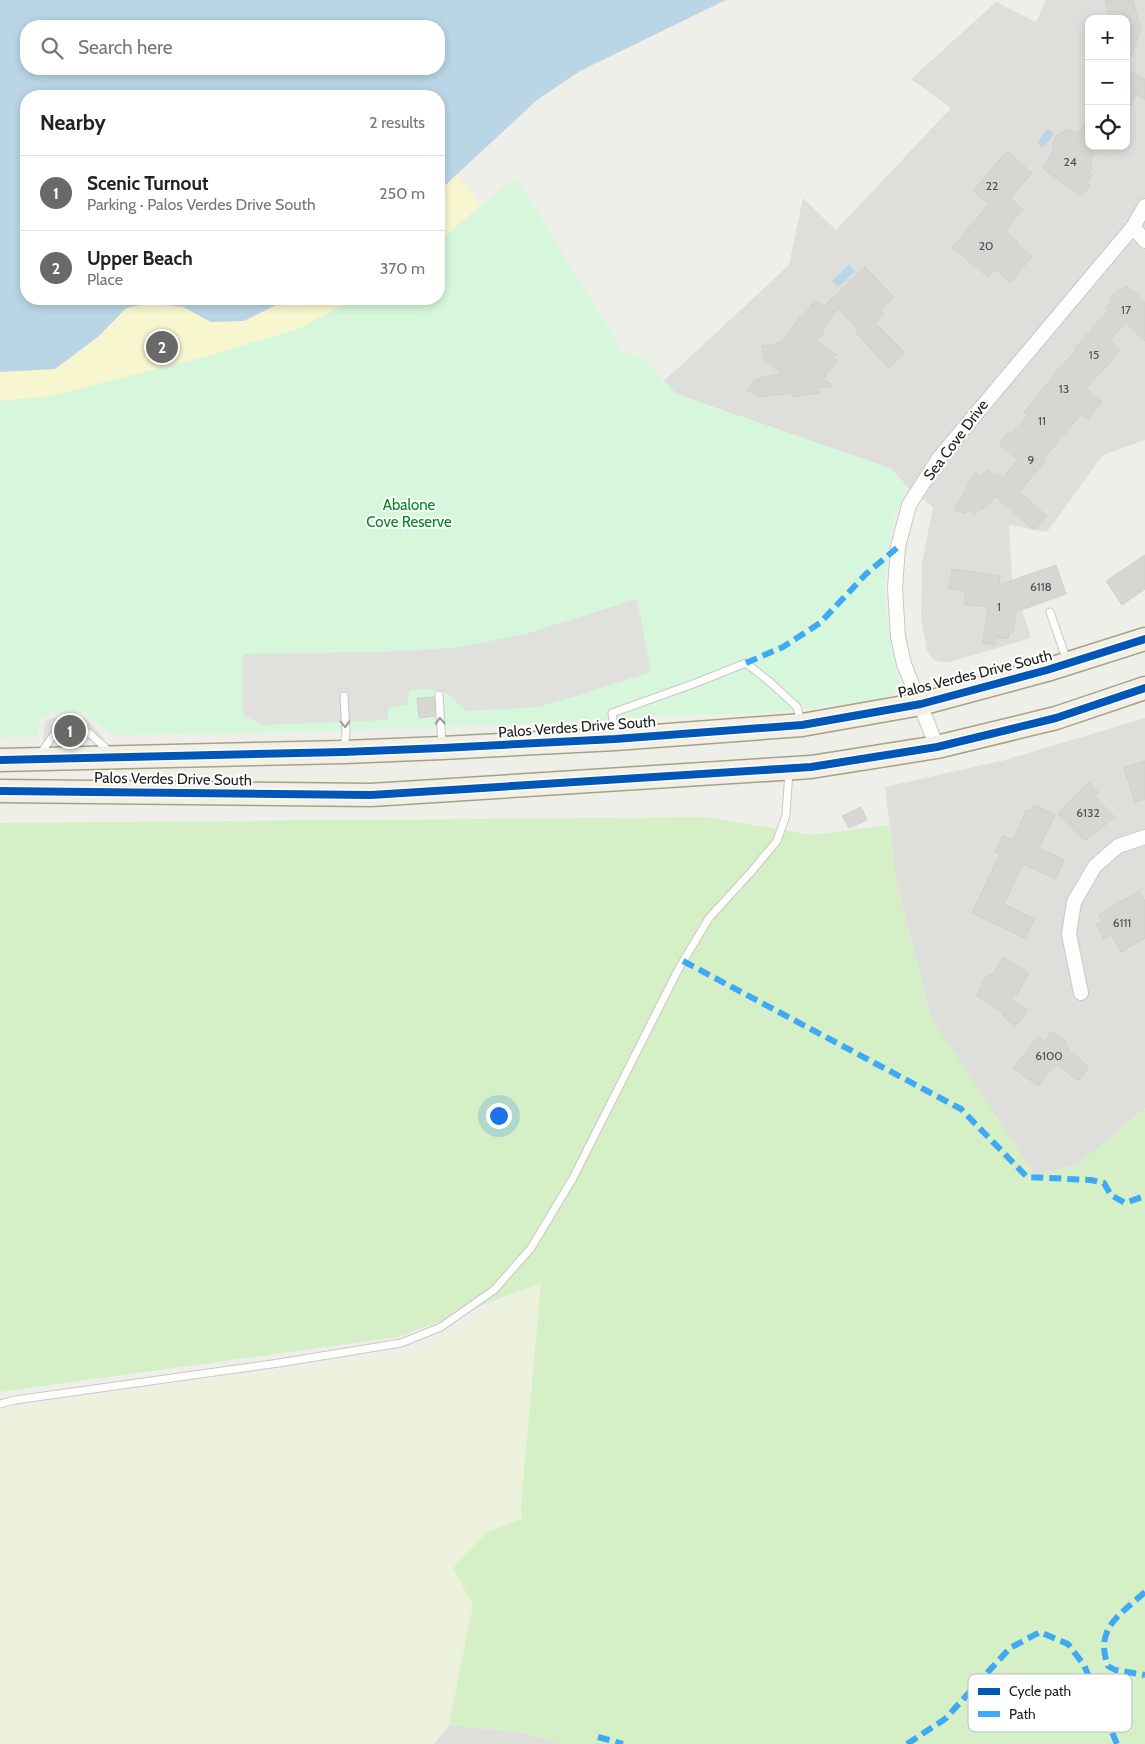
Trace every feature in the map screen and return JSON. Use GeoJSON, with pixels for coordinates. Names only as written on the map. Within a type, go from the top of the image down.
{"type":"FeatureCollection","features":[{"type":"Feature","properties":{"kind":"main road","name":"Palos Verdes Drive South"},"geometry":{"type":"LineString","coordinates":[[0,760],[442,748],[802,725],[920,704],[1068,664],[1145,639]]}},
{"type":"Feature","properties":{"kind":"main road","name":"Palos Verdes Drive South"},"geometry":{"type":"LineString","coordinates":[[0,791],[371,794],[811,767],[937,748],[1056,718],[1145,688]]}},
{"type":"Feature","properties":{"kind":"street","name":"Sea Cove Drive"},"geometry":{"type":"LineString","coordinates":[[937,748],[904,664],[898,637],[895,588],[898,547],[909,505],[938,458],[1133,227],[1145,206]]}},
{"type":"Feature","properties":{"kind":"street"},"geometry":{"type":"LineString","coordinates":[[1133,227],[1145,240]]}},
{"type":"Feature","properties":{"kind":"street"},"geometry":{"type":"LineString","coordinates":[[1081,992],[1069,934],[1074,902],[1095,866],[1118,846],[1145,837]]}},
{"type":"Feature","properties":{"kind":"lane"},"geometry":{"type":"LineString","coordinates":[[1050,612],[1068,664]]}},
{"type":"Feature","properties":{"kind":"lane"},"geometry":{"type":"LineString","coordinates":[[615,738],[612,712],[693,684],[746,663],[797,707],[802,725]]}},
{"type":"Feature","properties":{"kind":"lane"},"geometry":{"type":"LineString","coordinates":[[439,694],[442,748]]}},
{"type":"Feature","properties":{"kind":"lane"},"geometry":{"type":"LineString","coordinates":[[344,696],[346,732],[344,752]]}},
{"type":"Feature","properties":{"kind":"lane"},"geometry":{"type":"LineString","coordinates":[[0,1404],[15,1400],[339,1354],[401,1343],[441,1327],[494,1290],[531,1248],[573,1178],[678,970],[709,918],[777,841],[786,816],[789,768]]}},
{"type":"Feature","properties":{"kind":"shaded area"},"geometry":{"type":"Polygon","coordinates":[[[1046,0],[1145,0],[1145,440],[1103,455],[1047,532],[1009,525],[1012,578],[1031,638],[950,662],[941,662],[933,660],[927,651],[921,617],[922,563],[933,507],[908,488],[892,469],[676,394],[664,381],[789,265],[803,198],[836,230],[951,108],[911,79],[996,2],[1036,22],[1046,0]]]}},
{"type":"Feature","properties":{"kind":"shaded area"},"geometry":{"type":"Polygon","coordinates":[[[637,599],[651,672],[573,697],[538,707],[466,711],[447,693],[426,689],[410,691],[407,705],[389,708],[387,720],[262,725],[243,715],[243,654],[381,652],[454,648],[525,634],[637,599]]]}},
{"type":"Feature","properties":{"kind":"shaded area"},"geometry":{"type":"Polygon","coordinates":[[[80,717],[86,719],[105,739],[43,740],[45,722],[50,718],[80,717]]]}},
{"type":"Feature","properties":{"kind":"shaded area"},"geometry":{"type":"Polygon","coordinates":[[[1145,718],[1145,1108],[1079,1164],[1035,1176],[931,1018],[896,882],[885,787],[1005,760],[1145,718]]]}},
{"type":"Feature","properties":{"kind":"shaded area"},"geometry":{"type":"Polygon","coordinates":[[[449,1725],[526,1733],[560,1744],[434,1744],[449,1725]]]}},
{"type":"Feature","properties":{"kind":"green space","name":"Abalone Cove Reserve"},"geometry":{"type":"Polygon","coordinates":[[[516,177],[623,352],[642,357],[676,394],[892,469],[908,488],[894,517],[885,571],[885,606],[899,684],[896,684],[896,690],[888,698],[781,712],[669,716],[581,722],[263,733],[112,735],[85,713],[53,713],[42,718],[39,722],[38,736],[0,738],[0,401],[50,396],[204,357],[298,329],[344,305],[445,305],[445,236],[516,177]]]}},
{"type":"Feature","properties":{"kind":"green space"},"geometry":{"type":"Polygon","coordinates":[[[706,817],[811,835],[889,825],[896,882],[931,1018],[1035,1176],[1079,1164],[1145,1108],[1145,1744],[560,1744],[526,1733],[449,1725],[473,1605],[453,1568],[487,1532],[522,1519],[521,1506],[541,1283],[398,1337],[0,1392],[0,823],[706,817]]]}},
{"type":"Feature","properties":{"kind":"green space"},"geometry":{"type":"Polygon","coordinates":[[[541,1282],[521,1506],[522,1519],[487,1532],[454,1568],[473,1605],[449,1725],[434,1744],[0,1744],[0,1413],[16,1407],[420,1351],[462,1328],[514,1293],[541,1282]]]}},
{"type":"Feature","properties":{"kind":"sand"},"geometry":{"type":"Polygon","coordinates":[[[457,174],[481,205],[445,236],[445,185],[457,174]]]}},
{"type":"Feature","properties":{"kind":"sand"},"geometry":{"type":"Polygon","coordinates":[[[142,305],[168,305],[183,307],[211,322],[244,321],[276,305],[344,305],[298,329],[204,357],[50,396],[0,401],[0,372],[55,369],[99,336],[126,308],[142,305]]]}},
{"type":"Feature","properties":{"kind":"water"},"geometry":{"type":"Polygon","coordinates":[[[0,0],[726,0],[580,71],[537,100],[445,185],[445,90],[20,90],[20,305],[142,305],[126,308],[99,336],[55,369],[0,372],[0,0]]]}},
{"type":"Feature","properties":{"kind":"water"},"geometry":{"type":"Polygon","coordinates":[[[1047,129],[1054,133],[1045,146],[1040,147],[1038,142],[1047,129]]]}},
{"type":"Feature","properties":{"kind":"water"},"geometry":{"type":"Polygon","coordinates":[[[849,265],[855,271],[838,287],[832,281],[849,265]]]}},
{"type":"Feature","properties":{"kind":"water"},"geometry":{"type":"Polygon","coordinates":[[[168,305],[276,305],[244,321],[211,322],[183,307],[168,305]]]}},
{"type":"Feature","properties":{"kind":"building"},"geometry":{"type":"Polygon","coordinates":[[[1105,0],[1133,0],[1141,29],[1130,58],[1130,15],[1109,15],[1105,0]]]}},
{"type":"Feature","properties":{"kind":"building"},"geometry":{"type":"Polygon","coordinates":[[[1130,71],[1145,79],[1145,100],[1136,95],[1130,107],[1130,71]]]}},
{"type":"Feature","properties":{"kind":"building"},"geometry":{"type":"Polygon","coordinates":[[[1085,122],[1085,150],[1093,150],[1090,167],[1092,168],[1089,172],[1092,175],[1087,183],[1090,185],[1082,196],[1042,168],[1054,149],[1053,143],[1056,136],[1064,132],[1065,129],[1079,133],[1085,122]]]}},
{"type":"Feature","properties":{"kind":"building"},"geometry":{"type":"Polygon","coordinates":[[[1007,151],[1032,173],[1010,198],[1023,209],[1005,231],[1018,242],[1016,244],[1032,257],[1011,282],[995,269],[988,277],[952,248],[989,204],[973,191],[1007,151]]]}},
{"type":"Feature","properties":{"kind":"building"},"geometry":{"type":"Polygon","coordinates":[[[865,267],[894,297],[881,310],[884,314],[875,323],[905,353],[889,368],[855,332],[858,329],[838,308],[817,341],[836,355],[833,358],[837,360],[823,379],[833,386],[818,388],[819,393],[793,397],[792,393],[759,397],[747,390],[756,379],[782,373],[764,360],[762,346],[781,343],[815,300],[824,306],[865,267]]]}},
{"type":"Feature","properties":{"kind":"building"},"geometry":{"type":"Polygon","coordinates":[[[1126,286],[1130,291],[1132,289],[1145,303],[1145,341],[1126,322],[1109,340],[1121,350],[1086,389],[1102,402],[1088,419],[1081,414],[1019,492],[1047,516],[1034,530],[995,496],[983,510],[981,508],[975,515],[968,509],[965,513],[954,510],[975,473],[980,477],[987,470],[996,477],[998,474],[1003,478],[1018,460],[999,444],[1009,432],[1012,434],[1028,415],[1024,412],[1077,349],[1075,348],[1108,311],[1105,309],[1112,301],[1109,299],[1119,289],[1121,291],[1126,286]]]}},
{"type":"Feature","properties":{"kind":"building"},"geometry":{"type":"Polygon","coordinates":[[[1145,555],[1145,589],[1122,605],[1106,581],[1145,555]]]}},
{"type":"Feature","properties":{"kind":"building"},"geometry":{"type":"Polygon","coordinates":[[[1056,565],[1066,594],[1016,612],[1013,633],[1009,633],[1008,639],[996,637],[995,645],[983,643],[988,607],[964,604],[966,591],[949,589],[952,569],[1000,576],[999,585],[1056,565]]]}},
{"type":"Feature","properties":{"kind":"building"},"geometry":{"type":"Polygon","coordinates":[[[434,697],[435,716],[419,718],[417,698],[434,697]]]}},
{"type":"Feature","properties":{"kind":"building"},"geometry":{"type":"Polygon","coordinates":[[[1145,761],[1145,799],[1135,802],[1124,768],[1145,761]]]}},
{"type":"Feature","properties":{"kind":"building"},"geometry":{"type":"Polygon","coordinates":[[[1089,782],[1099,793],[1095,797],[1115,817],[1085,841],[1058,813],[1089,782]]]}},
{"type":"Feature","properties":{"kind":"building"},"geometry":{"type":"Polygon","coordinates":[[[1034,805],[1055,815],[1039,848],[1064,860],[1056,879],[1023,864],[1004,904],[1034,919],[1025,938],[972,913],[1000,854],[995,852],[1002,837],[1013,840],[1027,809],[1031,811],[1034,805]]]}},
{"type":"Feature","properties":{"kind":"building"},"geometry":{"type":"Polygon","coordinates":[[[861,807],[867,820],[849,828],[842,816],[861,807]]]}},
{"type":"Feature","properties":{"kind":"building"},"geometry":{"type":"Polygon","coordinates":[[[1139,891],[1145,901],[1145,938],[1121,952],[1111,935],[1104,939],[1096,924],[1102,921],[1099,915],[1139,891]]]}},
{"type":"Feature","properties":{"kind":"building"},"geometry":{"type":"Polygon","coordinates":[[[1003,957],[1029,974],[1017,994],[1010,998],[1028,1010],[1016,1026],[1002,1016],[1004,1013],[977,996],[985,977],[993,974],[1003,957]]]}},
{"type":"Feature","properties":{"kind":"building"},"geometry":{"type":"Polygon","coordinates":[[[1052,1031],[1066,1041],[1064,1044],[1069,1048],[1068,1050],[1089,1067],[1078,1081],[1057,1064],[1038,1086],[1013,1068],[1039,1036],[1045,1041],[1052,1031]]]}},
{"type":"Feature","properties":{"kind":"marked path"},"geometry":{"type":"LineString","coordinates":[[746,663],[783,647],[820,623],[866,574],[898,547]]}},
{"type":"Feature","properties":{"kind":"marked path"},"geometry":{"type":"LineString","coordinates":[[683,961],[961,1109],[1027,1177],[1091,1180],[1104,1183],[1111,1195],[1125,1203],[1145,1196]]}},
{"type":"Feature","properties":{"kind":"marked path"},"geometry":{"type":"LineString","coordinates":[[1145,1592],[1112,1623],[1104,1642],[1108,1666],[1115,1670],[1145,1675]]}},
{"type":"Feature","properties":{"kind":"marked path"},"geometry":{"type":"LineString","coordinates":[[986,1674],[1010,1648],[1040,1632],[1068,1644],[1084,1665],[1088,1674]]}},
{"type":"Feature","properties":{"kind":"marked path"},"geometry":{"type":"LineString","coordinates":[[907,1744],[945,1719],[968,1694]]}},
{"type":"Feature","properties":{"kind":"marked path"},"geometry":{"type":"LineString","coordinates":[[1112,1732],[1117,1744]]}},
{"type":"Feature","properties":{"kind":"marked path"},"geometry":{"type":"LineString","coordinates":[[598,1737],[623,1744]]}},
{"type":"Feature","properties":{"kind":"cycle path"},"geometry":{"type":"LineString","coordinates":[[0,760],[442,748],[615,739],[802,725],[921,704],[1047,670],[1145,639]]}},
{"type":"Feature","properties":{"kind":"cycle path"},"geometry":{"type":"LineString","coordinates":[[0,791],[371,795],[811,767],[937,747],[1056,718],[1145,688]]}},
{"type":"Feature","properties":{"kind":"place","name":"Upper Beach"},"geometry":{"type":"Point","coordinates":[162,347]}},
{"type":"Feature","properties":{"kind":"place","name":"Scenic Turnout"},"geometry":{"type":"Point","coordinates":[70,731]}}]}
